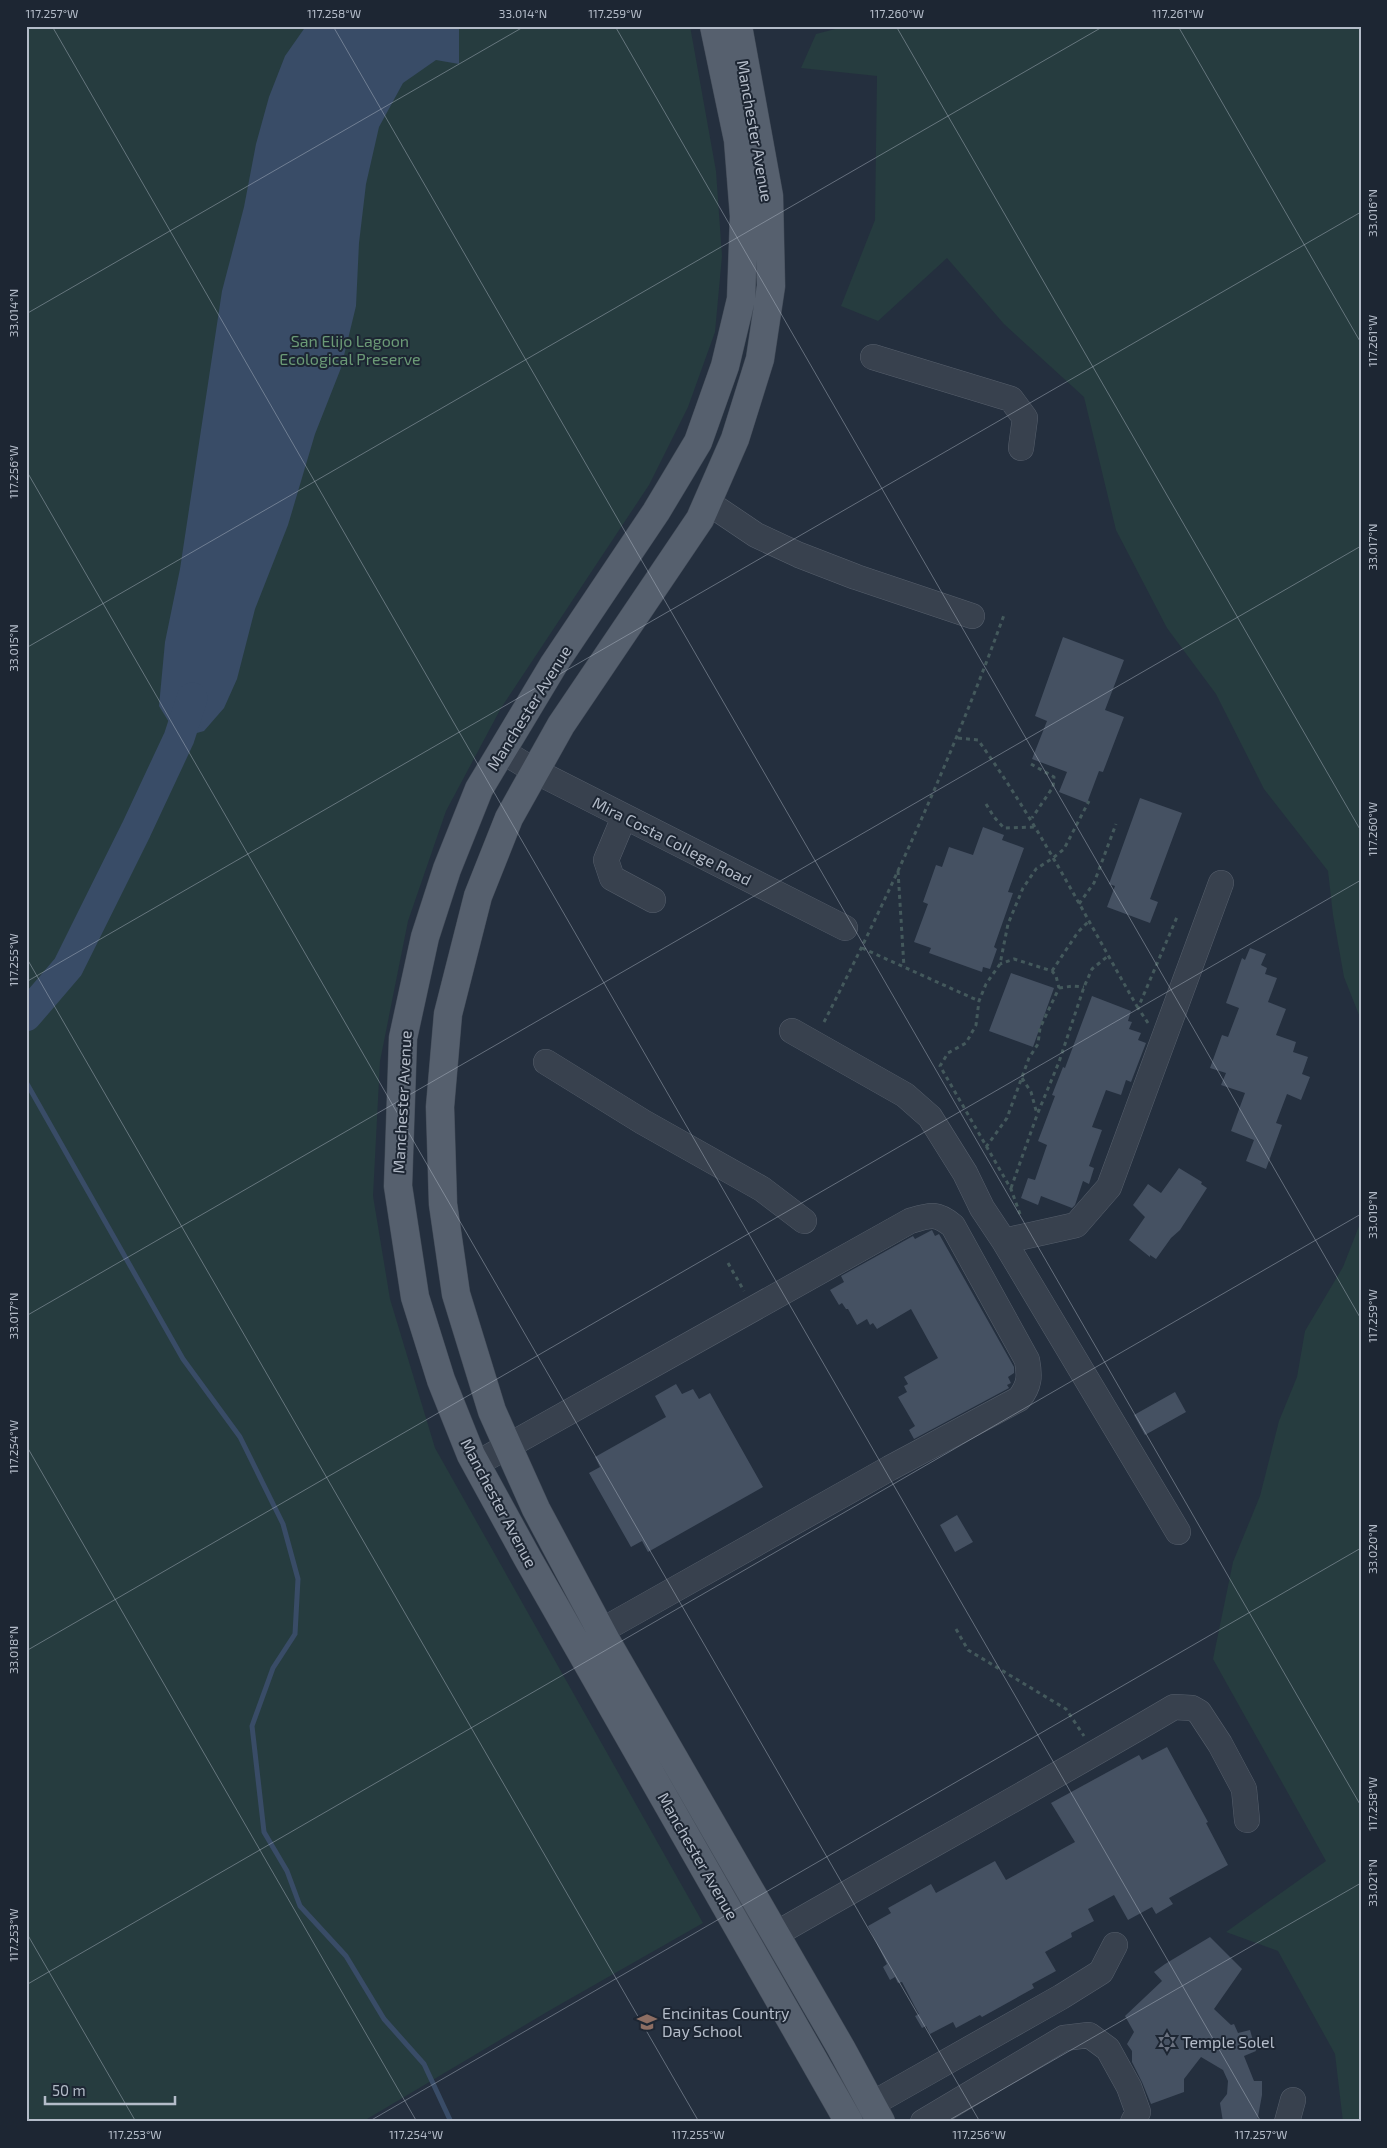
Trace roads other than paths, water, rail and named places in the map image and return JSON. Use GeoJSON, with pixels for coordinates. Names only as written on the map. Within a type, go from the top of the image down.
{"type":"FeatureCollection","features":[{"type":"Feature","properties":{"kind":"main road","name":"Manchester Avenue"},"geometry":{"type":"LineString","coordinates":[[714,26],[738,140],[744,216],[741,300],[725,366],[698,442],[656,512],[554,664],[479,789],[447,868],[425,937],[403,1038],[398,1186],[415,1297],[441,1380],[459,1428],[476,1464],[528,1559],[849,2122]]}},
{"type":"Feature","properties":{"kind":"main road","name":"Manchester Avenue"},"geometry":{"type":"LineString","coordinates":[[738,26],[769,196],[771,286],[760,359],[735,439],[693,530],[561,725],[509,818],[478,896],[448,1014],[440,1108],[443,1204],[456,1294],[492,1411],[536,1509],[601,1630],[877,2113]]}},
{"type":"Feature","properties":{"kind":"street"},"geometry":{"type":"LineString","coordinates":[[873,357],[1011,399],[1025,418],[1021,448]]}},
{"type":"Feature","properties":{"kind":"street"},"geometry":{"type":"LineString","coordinates":[[707,502],[756,535],[799,555],[856,577],[972,616]]}},
{"type":"Feature","properties":{"kind":"street","name":"Mira Costa College Road"},"geometry":{"type":"LineString","coordinates":[[502,751],[535,771],[624,817],[845,928]]}},
{"type":"Feature","properties":{"kind":"street"},"geometry":{"type":"LineString","coordinates":[[624,817],[606,860],[612,878],[653,900]]}},
{"type":"Feature","properties":{"kind":"street"},"geometry":{"type":"LineString","coordinates":[[1004,1242],[1076,1225],[1109,1187],[1220,883]]}},
{"type":"Feature","properties":{"kind":"street"},"geometry":{"type":"LineString","coordinates":[[792,1032],[905,1095],[930,1117],[964,1173],[982,1208],[1178,1532]]}},
{"type":"Feature","properties":{"kind":"street"},"geometry":{"type":"LineString","coordinates":[[546,1062],[643,1122],[762,1189],[804,1221]]}},
{"type":"Feature","properties":{"kind":"street"},"geometry":{"type":"LineString","coordinates":[[476,1464],[910,1221],[928,1215],[942,1217],[952,1226],[1027,1360],[1030,1375],[1028,1387],[1019,1398],[601,1630]]}},
{"type":"Feature","properties":{"kind":"street"},"geometry":{"type":"LineString","coordinates":[[776,1934],[1095,1754],[1174,1707],[1192,1708],[1199,1712],[1220,1744],[1244,1789],[1247,1820]]}},
{"type":"Feature","properties":{"kind":"street"},"geometry":{"type":"LineString","coordinates":[[877,2113],[1100,1972],[1115,1945]]}},
{"type":"Feature","properties":{"kind":"street"},"geometry":{"type":"LineString","coordinates":[[923,2122],[1064,2038],[1089,2035],[1108,2049],[1125,2080],[1138,2112],[1133,2122]]}},
{"type":"Feature","properties":{"kind":"water"},"geometry":{"type":"Polygon","coordinates":[[[306,26],[459,26],[459,64],[436,60],[403,83],[379,127],[366,184],[359,243],[356,306],[341,368],[315,434],[288,525],[255,609],[237,679],[224,708],[204,731],[179,738],[159,706],[165,642],[180,569],[222,291],[244,207],[256,144],[269,97],[285,56],[306,26]]]}},
{"type":"Feature","properties":{"kind":"waterway"},"geometry":{"type":"LineString","coordinates":[[26,1016],[68,967],[179,738],[192,698]]}},
{"type":"Feature","properties":{"kind":"waterway"},"geometry":{"type":"LineString","coordinates":[[26,1082],[183,1359],[240,1437],[283,1524],[298,1579],[295,1634],[273,1668],[252,1726],[264,1832],[287,1871],[300,1906],[346,1956],[384,2019],[424,2064],[451,2122]]}},
{"type":"Feature","properties":{"kind":"place","name":"Encinitas Country Day School"},"geometry":{"type":"Point","coordinates":[647,2022]}},
{"type":"Feature","properties":{"kind":"place","name":"Temple Solel"},"geometry":{"type":"Point","coordinates":[1167,2042]}},
{"type":"Feature","properties":{"kind":"park label","name":"San Elijo Lagoon Ecological Preserve"},"geometry":{"type":"Point","coordinates":[350,350]}}]}
